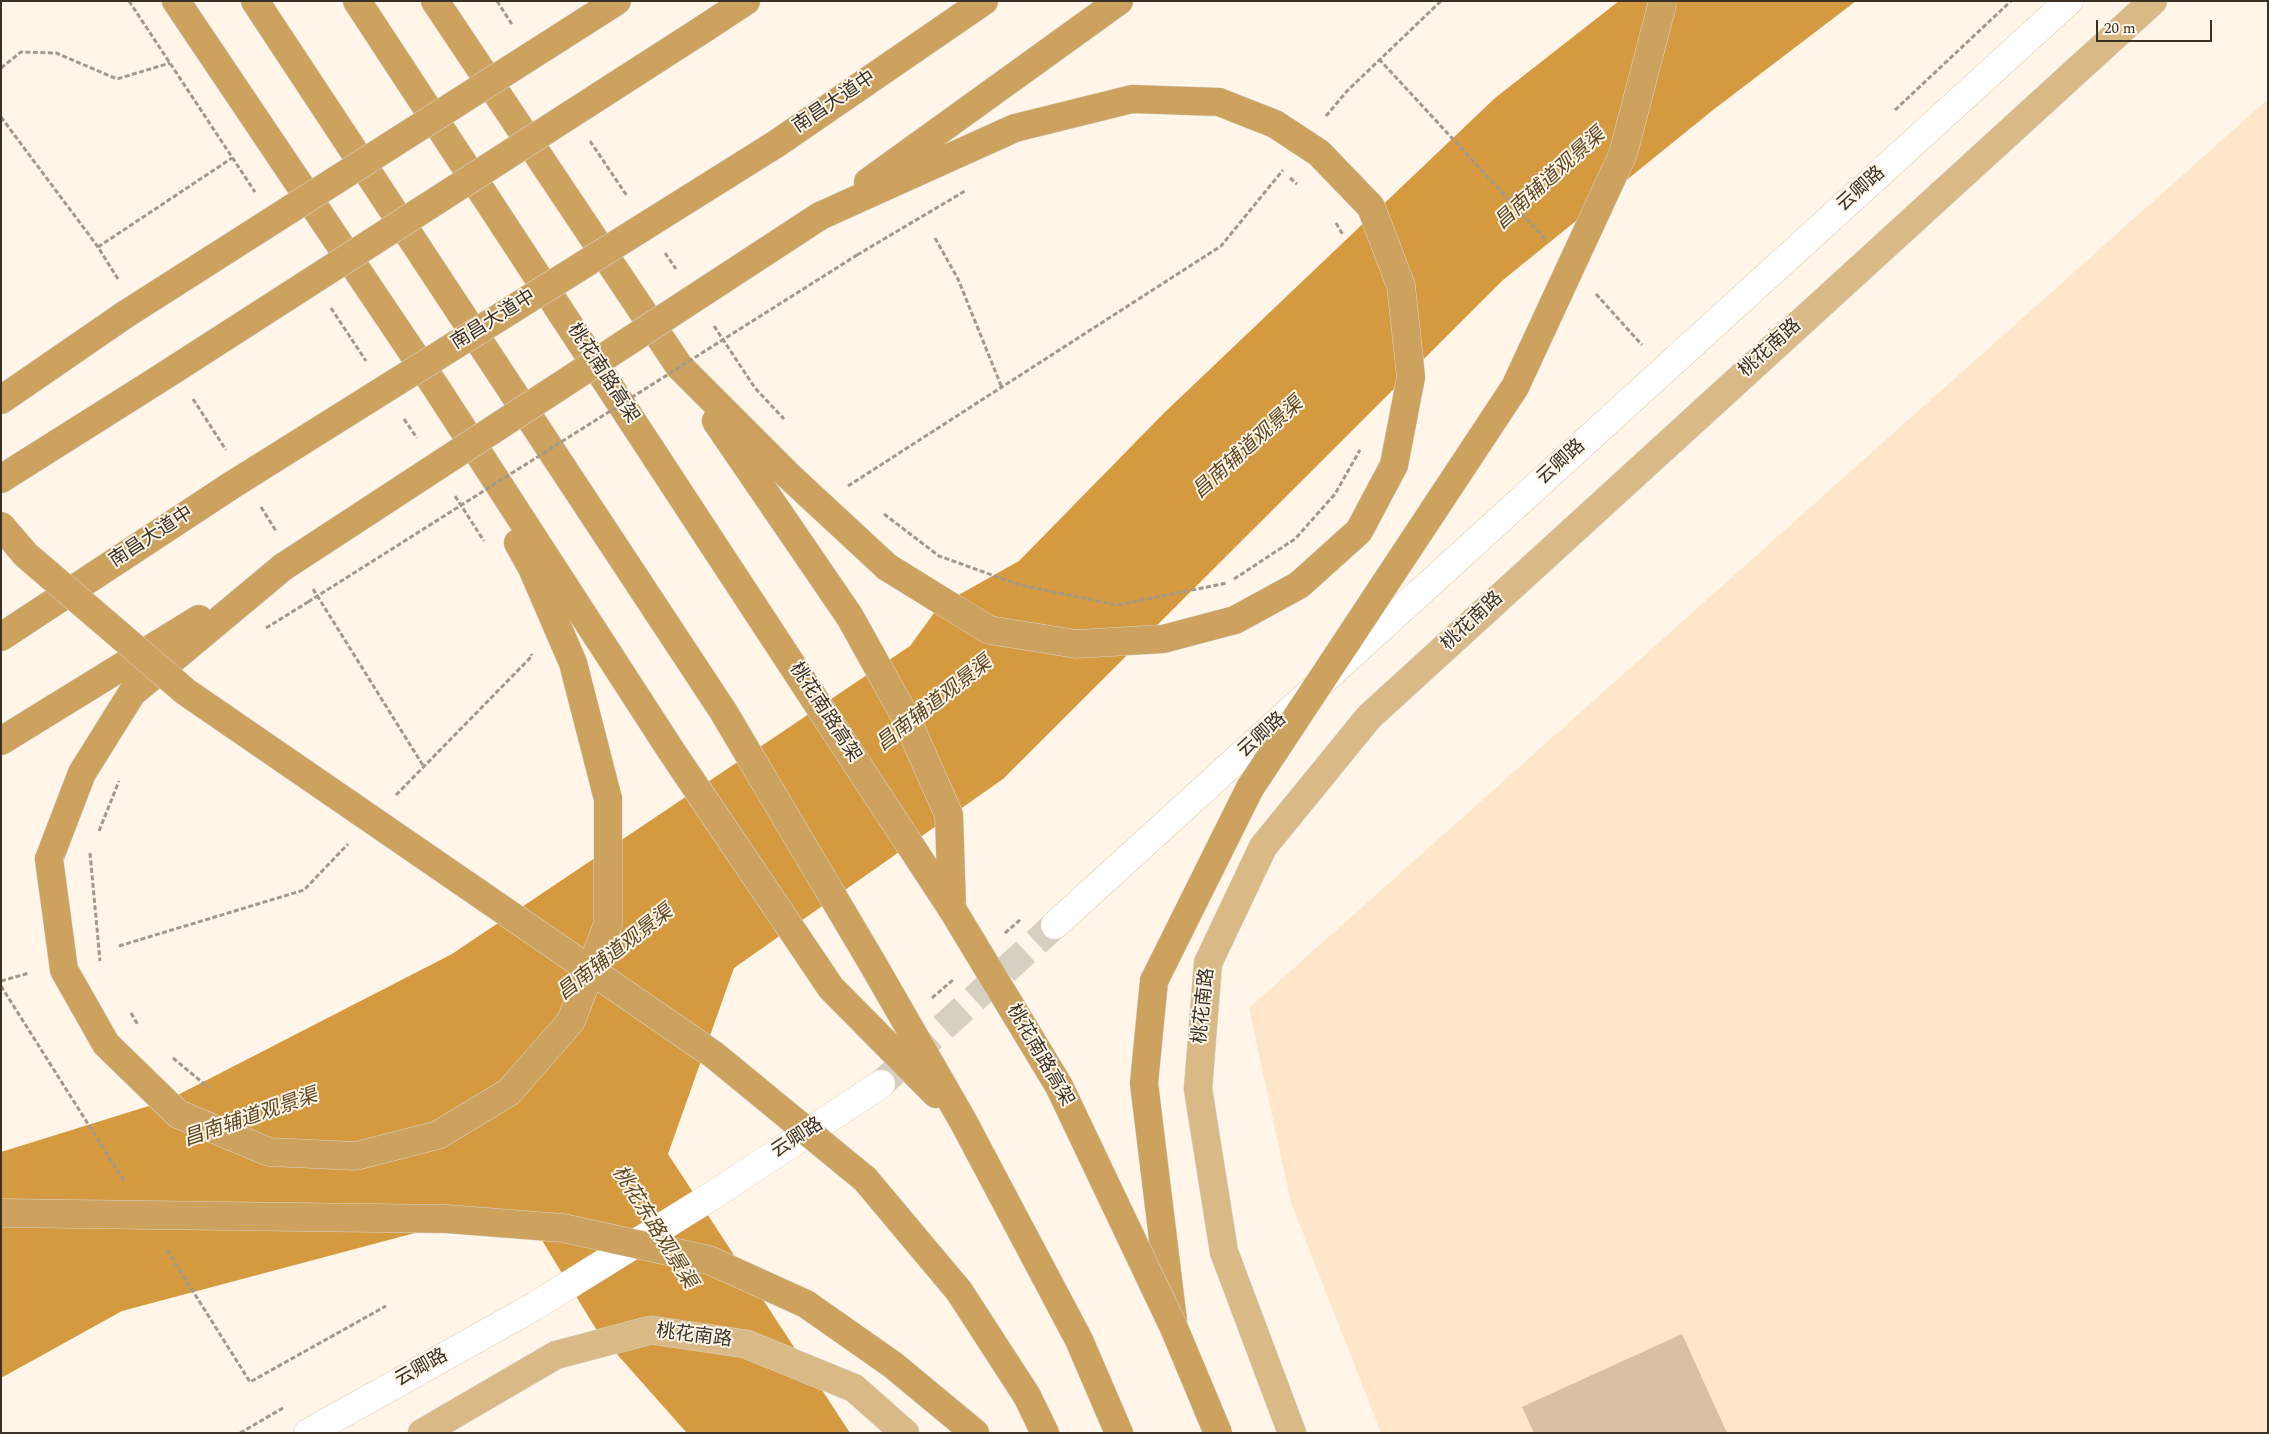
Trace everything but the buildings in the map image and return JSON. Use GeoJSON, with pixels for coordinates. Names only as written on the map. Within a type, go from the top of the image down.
{"type":"FeatureCollection","features":[{"type":"Feature","properties":{"kind":"highway"},"geometry":{"type":"LineString","coordinates":[[176,1],[437,389],[672,752],[831,988],[963,1121]]}},
{"type":"Feature","properties":{"kind":"highway"},"geometry":{"type":"LineString","coordinates":[[256,1],[723,711],[963,1121],[1079,1340],[1119,1433]]}},
{"type":"Feature","properties":{"kind":"highway","name":"桃花南路高架"},"geometry":{"type":"LineString","coordinates":[[357,1],[952,909],[1059,1086],[1174,1328],[1218,1433]]}},
{"type":"Feature","properties":{"kind":"highway"},"geometry":{"type":"LineString","coordinates":[[435,1],[679,366],[850,617],[906,718],[949,815],[952,909]]}},
{"type":"Feature","properties":{"kind":"highway"},"geometry":{"type":"LineString","coordinates":[[1,400],[126,314],[617,1]]}},
{"type":"Feature","properties":{"kind":"highway"},"geometry":{"type":"LineString","coordinates":[[1,480],[746,1]]}},
{"type":"Feature","properties":{"kind":"highway","name":"南昌大道中"},"geometry":{"type":"LineString","coordinates":[[1,637],[232,485],[776,144],[984,1]]}},
{"type":"Feature","properties":{"kind":"highway"},"geometry":{"type":"LineString","coordinates":[[1,741],[283,566],[820,216],[1119,1]]}},
{"type":"Feature","properties":{"kind":"highway"},"geometry":{"type":"LineString","coordinates":[[1174,1328],[1144,1082],[1154,981],[1250,788],[1515,387],[1623,154],[1663,1]]}},
{"type":"Feature","properties":{"kind":"highway"},"geometry":{"type":"LineString","coordinates":[[679,366],[790,477],[887,567],[989,630],[1076,644],[1163,639],[1235,620],[1299,585],[1359,531],[1394,465],[1411,377],[1401,286],[1371,207],[1319,153],[1275,124],[1220,102],[1132,99],[1015,128],[820,216]]}},
{"type":"Feature","properties":{"kind":"highway"},"geometry":{"type":"LineString","coordinates":[[283,566],[132,693],[82,773],[49,859],[64,970],[106,1044],[178,1114],[269,1152],[356,1156],[438,1135],[509,1092],[571,1021],[608,924],[608,799],[573,663],[532,568],[437,389]]}},
{"type":"Feature","properties":{"kind":"highway"},"geometry":{"type":"LineString","coordinates":[[1,526],[26,555],[186,692],[714,1055],[865,1179],[959,1291],[1027,1396],[1045,1433]]}},
{"type":"Feature","properties":{"kind":"highway"},"geometry":{"type":"LineString","coordinates":[[1,1213],[447,1219],[563,1228],[709,1260],[806,1304],[893,1364],[975,1433]]}},
{"type":"Feature","properties":{"kind":"main road","name":"桃花南路"},"geometry":{"type":"LineString","coordinates":[[1292,1433],[1224,1252],[1198,1088],[1208,963],[1263,847],[1369,718],[2153,1]]}},
{"type":"Feature","properties":{"kind":"main road","name":"桃花南路"},"geometry":{"type":"LineString","coordinates":[[422,1433],[556,1355],[651,1330],[746,1344],[854,1388],[905,1433]]}},
{"type":"Feature","properties":{"kind":"street","name":"云卿路"},"geometry":{"type":"LineString","coordinates":[[1055,925],[2070,1]]}},
{"type":"Feature","properties":{"kind":"street","name":"云卿路"},"geometry":{"type":"LineString","coordinates":[[308,1433],[535,1306],[715,1194],[881,1084]]}},
{"type":"Feature","properties":{"kind":"path"},"geometry":{"type":"LineString","coordinates":[[497,1],[519,34]]}},
{"type":"Feature","properties":{"kind":"path"},"geometry":{"type":"LineString","coordinates":[[1323,120],[1347,91],[1440,1]]}},
{"type":"Feature","properties":{"kind":"path"},"geometry":{"type":"LineString","coordinates":[[1,68],[21,52],[56,53],[118,79],[170,63]]}},
{"type":"Feature","properties":{"kind":"path"},"geometry":{"type":"LineString","coordinates":[[1379,59],[1548,243]]}},
{"type":"Feature","properties":{"kind":"path"},"geometry":{"type":"LineString","coordinates":[[1,117],[98,247],[119,280]]}},
{"type":"Feature","properties":{"kind":"path"},"geometry":{"type":"LineString","coordinates":[[585,133],[629,199]]}},
{"type":"Feature","properties":{"kind":"path"},"geometry":{"type":"LineString","coordinates":[[98,247],[232,158]]}},
{"type":"Feature","properties":{"kind":"path"},"geometry":{"type":"LineString","coordinates":[[848,486],[1221,246],[1287,165]]}},
{"type":"Feature","properties":{"kind":"path"},"geometry":{"type":"LineString","coordinates":[[1297,184],[1304,189]]}},
{"type":"Feature","properties":{"kind":"path"},"geometry":{"type":"LineString","coordinates":[[260,633],[857,254],[966,190]]}},
{"type":"Feature","properties":{"kind":"path"},"geometry":{"type":"LineString","coordinates":[[1334,218],[1347,243]]}},
{"type":"Feature","properties":{"kind":"path"},"geometry":{"type":"LineString","coordinates":[[935,238],[958,279],[1002,388]]}},
{"type":"Feature","properties":{"kind":"path"},"geometry":{"type":"LineString","coordinates":[[662,248],[678,273]]}},
{"type":"Feature","properties":{"kind":"path"},"geometry":{"type":"LineString","coordinates":[[1595,294],[1643,345]]}},
{"type":"Feature","properties":{"kind":"path"},"geometry":{"type":"LineString","coordinates":[[711,322],[755,388],[788,423]]}},
{"type":"Feature","properties":{"kind":"path"},"geometry":{"type":"LineString","coordinates":[[192,398],[229,456]]}},
{"type":"Feature","properties":{"kind":"path"},"geometry":{"type":"LineString","coordinates":[[878,510],[939,556],[1020,585],[1117,605],[1228,583],[1295,539],[1335,494],[1363,444]]}},
{"type":"Feature","properties":{"kind":"path"},"geometry":{"type":"LineString","coordinates":[[841,479],[855,492]]}},
{"type":"Feature","properties":{"kind":"path"},"geometry":{"type":"LineString","coordinates":[[261,507],[276,532]]}},
{"type":"Feature","properties":{"kind":"path"},"geometry":{"type":"LineString","coordinates":[[308,582],[424,766]]}},
{"type":"Feature","properties":{"kind":"path"},"geometry":{"type":"LineString","coordinates":[[532,656],[535,665]]}},
{"type":"Feature","properties":{"kind":"path"},"geometry":{"type":"LineString","coordinates":[[96,838],[122,775]]}},
{"type":"Feature","properties":{"kind":"path"},"geometry":{"type":"LineString","coordinates":[[93,847],[89,856],[101,968]]}},
{"type":"Feature","properties":{"kind":"path"},"geometry":{"type":"LineString","coordinates":[[1,986],[128,1187]]}},
{"type":"Feature","properties":{"kind":"path"},"geometry":{"type":"LineString","coordinates":[[126,1006],[141,1028]]}},
{"type":"Feature","properties":{"kind":"path"},"geometry":{"type":"LineString","coordinates":[[168,1054],[214,1092]]}},
{"type":"Feature","properties":{"kind":"path"},"geometry":{"type":"LineString","coordinates":[[165,1247],[250,1382],[386,1306]]}},
{"type":"Feature","properties":{"kind":"shaded area"},"geometry":{"type":"Polygon","coordinates":[[[2268,99],[2268,1433],[1381,1433],[1291,1203],[1249,1008],[2268,99]]]}},
{"type":"Feature","properties":{"kind":"water"},"geometry":{"type":"Polygon","coordinates":[[[1619,1],[1856,1],[1713,110],[1503,280],[1003,779],[734,968],[668,1154],[850,1433],[687,1433],[599,1334],[529,1219],[490,1213],[122,1311],[1,1378],[1,1152],[168,1100],[452,954],[910,646],[939,606],[1019,561],[1164,413],[1495,98],[1619,1]]]}},
{"type":"Feature","properties":{"kind":"tunnel"},"geometry":{"type":"LineString","coordinates":[[881,1084],[1055,925]]}},
{"type":"Feature","properties":{"kind":"water label","name":"昌南辅道观景渠"},"geometry":{"type":"Point","coordinates":[1551,180]}},
{"type":"Feature","properties":{"kind":"water label","name":"昌南辅道观景渠"},"geometry":{"type":"Point","coordinates":[1249,449]}},
{"type":"Feature","properties":{"kind":"water label","name":"昌南辅道观景渠"},"geometry":{"type":"Point","coordinates":[935,705]}},
{"type":"Feature","properties":{"kind":"water label","name":"昌南辅道观景渠"},"geometry":{"type":"Point","coordinates":[616,954]}},
{"type":"Feature","properties":{"kind":"water label","name":"昌南辅道观景渠"},"geometry":{"type":"Point","coordinates":[251,1119]}},
{"type":"Feature","properties":{"kind":"water label","name":"桃花东路观景渠"},"geometry":{"type":"Point","coordinates":[653,1228]}}]}
